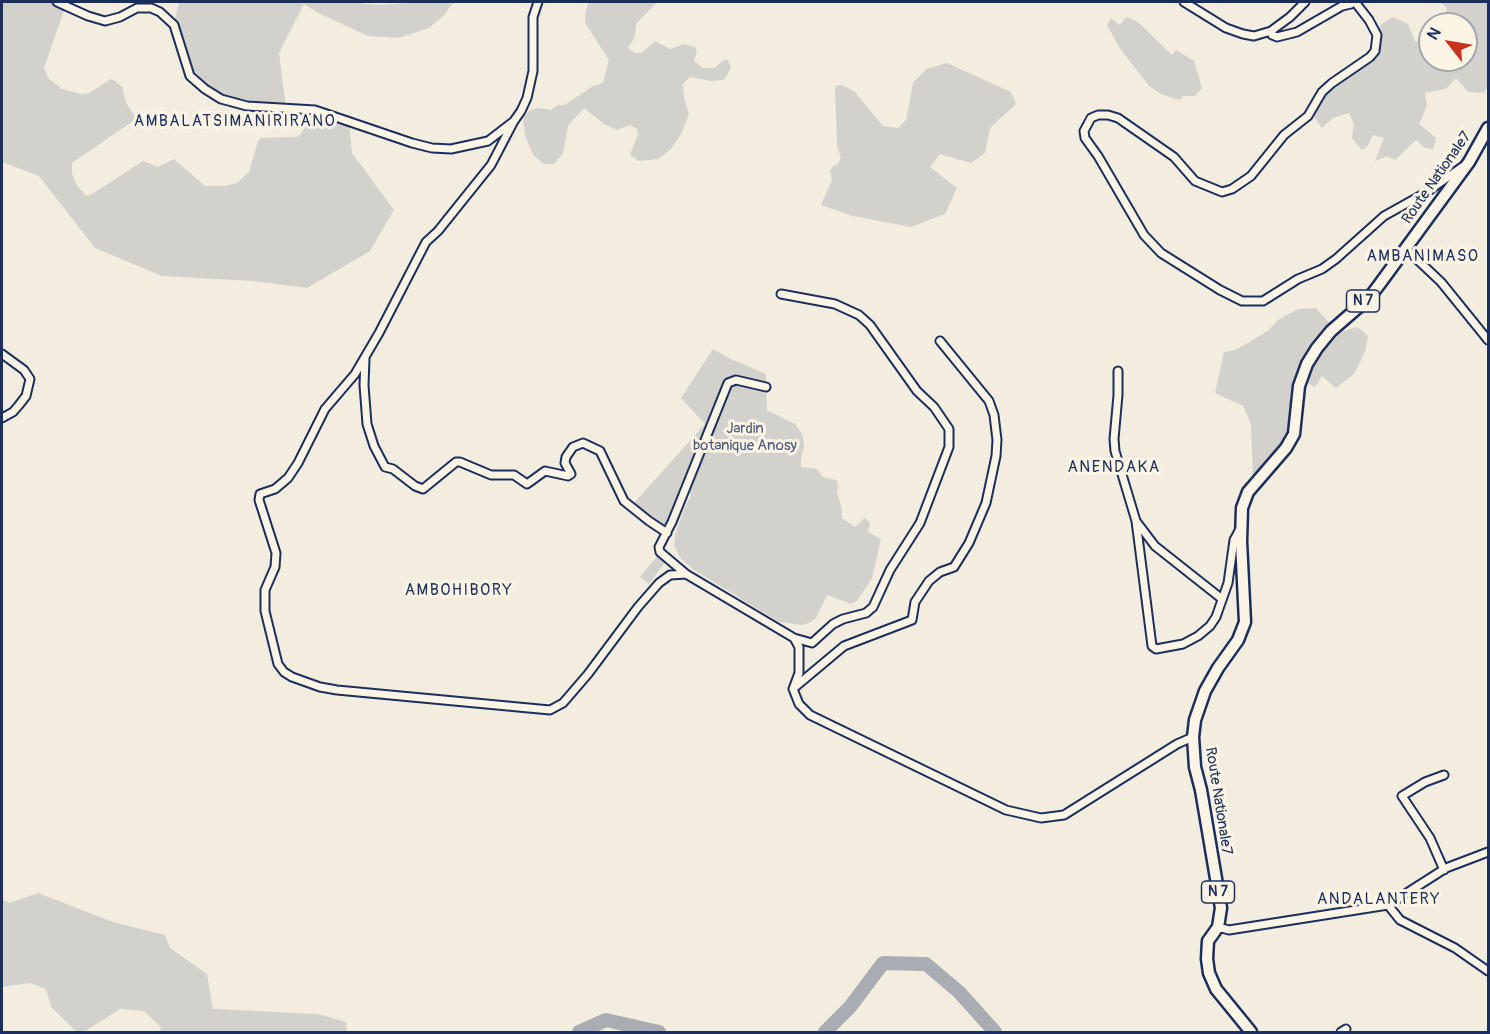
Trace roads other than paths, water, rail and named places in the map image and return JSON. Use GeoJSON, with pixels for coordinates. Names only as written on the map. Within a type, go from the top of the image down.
{"type":"FeatureCollection","features":[{"type":"Feature","properties":{"kind":"main road","name":"Route Nationale7"},"geometry":{"type":"LineString","coordinates":[[1240,528],[1242,508],[1248,492],[1286,448],[1294,434],[1299,386],[1305,369],[1317,348],[1331,331],[1369,298],[1469,162],[1488,128]]}},
{"type":"Feature","properties":{"kind":"main road","name":"N 7"},"geometry":{"type":"LineString","coordinates":[[1193,737],[1195,720],[1205,691],[1238,640],[1245,622],[1240,528]]}},
{"type":"Feature","properties":{"kind":"main road","name":"Route Nationale7"},"geometry":{"type":"LineString","coordinates":[[1193,737],[1195,767],[1221,908],[1218,927],[1208,941],[1209,973],[1216,989],[1251,1032]]}},
{"type":"Feature","properties":{"kind":"street"},"geometry":{"type":"LineString","coordinates":[[57,2],[105,21],[120,17],[137,8],[152,8],[160,12],[174,25],[190,76],[221,99],[247,106],[315,110],[432,148],[451,149],[488,141],[514,121]]}},
{"type":"Feature","properties":{"kind":"street"},"geometry":{"type":"LineString","coordinates":[[538,2],[534,17],[530,87],[524,105],[492,165],[438,231],[426,242],[379,333],[355,374],[326,409],[288,478],[274,489],[260,494],[259,500],[276,553],[275,567],[265,590],[265,612],[278,664],[284,672],[320,687],[337,690],[550,710],[563,703],[588,674],[659,583],[670,575],[686,574]]}},
{"type":"Feature","properties":{"kind":"street"},"geometry":{"type":"LineString","coordinates":[[1184,2],[1226,28],[1254,36],[1271,31],[1305,2]]}},
{"type":"Feature","properties":{"kind":"street"},"geometry":{"type":"LineString","coordinates":[[1271,31],[1276,37],[1296,32],[1353,2],[1369,20],[1377,35],[1375,51],[1370,57],[1322,92],[1308,116],[1284,135],[1251,176],[1232,189],[1222,192],[1195,181],[1174,158],[1118,118],[1108,115],[1091,118],[1084,131],[1085,138],[1144,235],[1161,254],[1242,301],[1263,301],[1298,279],[1322,269],[1384,216],[1427,192],[1469,162]]}},
{"type":"Feature","properties":{"kind":"street"},"geometry":{"type":"LineString","coordinates":[[1406,249],[1441,282],[1488,340]]}},
{"type":"Feature","properties":{"kind":"street"},"geometry":{"type":"LineString","coordinates":[[766,387],[736,380],[728,383],[667,533],[659,547],[660,552],[686,574],[794,638],[812,644],[833,624],[866,613],[873,608],[890,570],[920,523],[949,447],[949,429],[934,407],[917,391],[870,325],[859,315],[835,304],[781,294]]}},
{"type":"Feature","properties":{"kind":"street"},"geometry":{"type":"LineString","coordinates":[[793,689],[844,646],[912,620],[915,602],[929,581],[940,572],[954,567],[969,543],[986,503],[996,456],[994,415],[989,401],[940,341]]}},
{"type":"Feature","properties":{"kind":"street"},"geometry":{"type":"LineString","coordinates":[[2,354],[24,370],[30,379],[26,396],[13,412],[2,418]]}},
{"type":"Feature","properties":{"kind":"street"},"geometry":{"type":"LineString","coordinates":[[365,356],[364,385],[367,424],[374,446],[385,467],[393,469],[415,486],[423,489],[456,462],[491,475],[514,475],[527,484],[545,471],[568,476],[571,474],[565,463],[566,457],[573,447],[583,443],[600,451],[624,501],[667,533]]}},
{"type":"Feature","properties":{"kind":"street"},"geometry":{"type":"LineString","coordinates":[[1118,371],[1115,451],[1136,521],[1152,646],[1156,649],[1183,644],[1198,636],[1216,617],[1228,583],[1234,540],[1240,528]]}},
{"type":"Feature","properties":{"kind":"street"},"geometry":{"type":"LineString","coordinates":[[1136,521],[1155,546],[1222,599]]}},
{"type":"Feature","properties":{"kind":"street"},"geometry":{"type":"LineString","coordinates":[[794,638],[799,647],[800,673],[793,689],[799,704],[810,715],[1006,810],[1041,818],[1064,815],[1177,744],[1193,737]]}},
{"type":"Feature","properties":{"kind":"street"},"geometry":{"type":"LineString","coordinates":[[1444,775],[1425,782],[1402,796],[1430,838],[1444,870]]}},
{"type":"Feature","properties":{"kind":"street"},"geometry":{"type":"LineString","coordinates":[[1218,927],[1229,930],[1388,905],[1444,870],[1488,852]]}},
{"type":"Feature","properties":{"kind":"street"},"geometry":{"type":"LineString","coordinates":[[1388,905],[1400,920],[1455,948],[1488,971]]}},
{"type":"Feature","properties":{"kind":"waterway"},"geometry":{"type":"LineString","coordinates":[[825,1032],[850,1007],[883,963],[926,964],[959,992],[995,1032]]}},
{"type":"Feature","properties":{"kind":"waterway"},"geometry":{"type":"LineString","coordinates":[[579,1032],[606,1020],[659,1032]]}},
{"type":"Feature","properties":{"kind":"district","name":"AMBALATSIMANIRIRANO"},"geometry":{"type":"Point","coordinates":[235,122]}},
{"type":"Feature","properties":{"kind":"district","name":"AMBANIMASO"},"geometry":{"type":"Point","coordinates":[1423,257]}},
{"type":"Feature","properties":{"kind":"district","name":"ANENDAKA"},"geometry":{"type":"Point","coordinates":[1114,468]}},
{"type":"Feature","properties":{"kind":"district","name":"AMBOHIBORY"},"geometry":{"type":"Point","coordinates":[459,591]}},
{"type":"Feature","properties":{"kind":"district","name":"ANDALANTERY"},"geometry":{"type":"Point","coordinates":[1379,900]}},
{"type":"Feature","properties":{"kind":"park label","name":"Jardin botanique Anosy"},"geometry":{"type":"Point","coordinates":[745,438]}}]}
